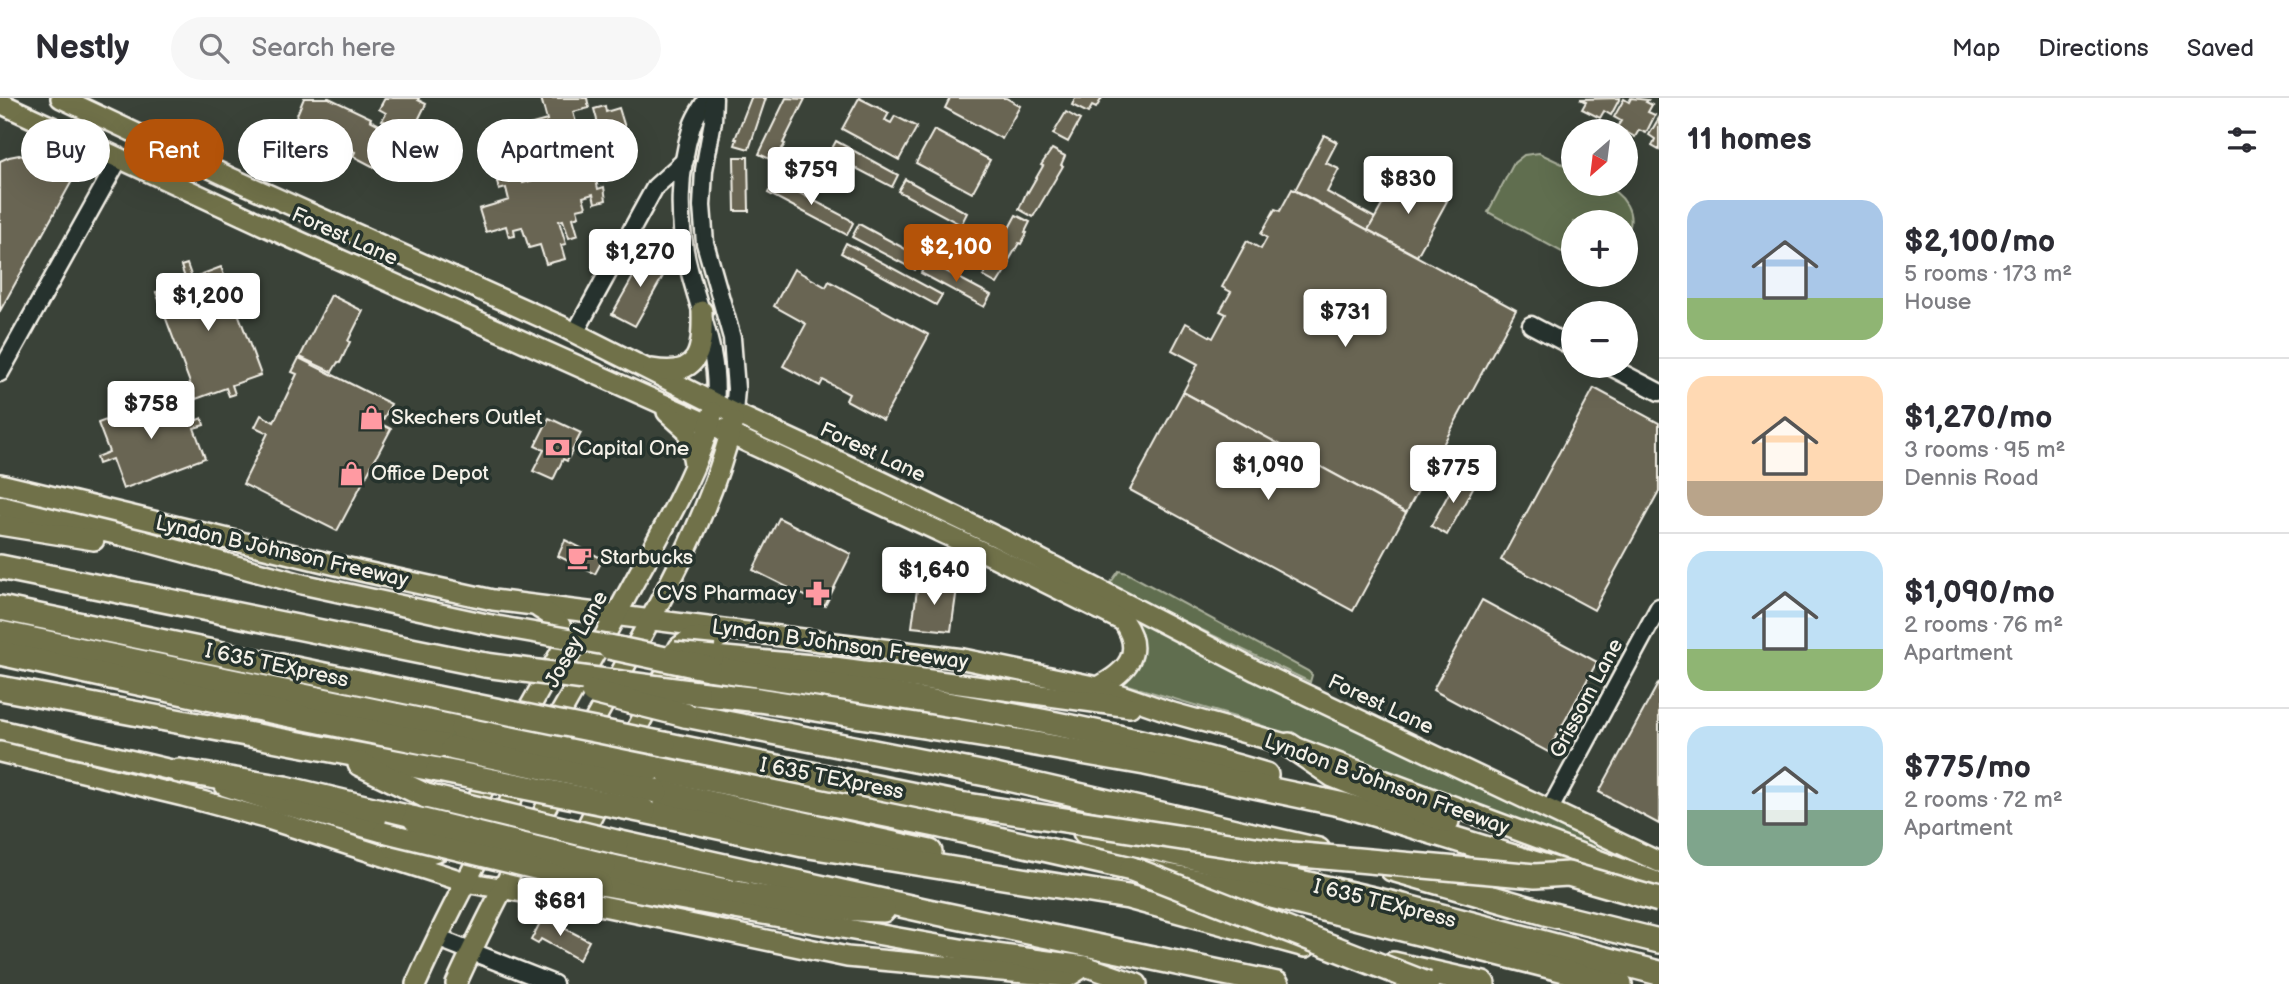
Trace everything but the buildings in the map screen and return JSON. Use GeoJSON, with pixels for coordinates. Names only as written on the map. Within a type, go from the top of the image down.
{"type":"FeatureCollection","features":[{"type":"Feature","properties":{"kind":"highway"},"geometry":{"type":"LineString","coordinates":[[0,567],[485,665],[685,715],[991,775],[1283,841],[1545,913],[1659,941]]}},
{"type":"Feature","properties":{"kind":"highway","name":"I 635 TEXpress"},"geometry":{"type":"LineString","coordinates":[[0,608],[967,806],[1403,906],[1659,973]]}},
{"type":"Feature","properties":{"kind":"highway","name":"I 635 TEXpress"},"geometry":{"type":"LineString","coordinates":[[0,633],[457,738],[941,826],[1132,869],[1268,895],[1620,984]]}},
{"type":"Feature","properties":{"kind":"highway"},"geometry":{"type":"LineString","coordinates":[[609,647],[711,662],[1028,718],[1147,743],[1307,788],[1344,805]]}},
{"type":"Feature","properties":{"kind":"highway"},"geometry":{"type":"LineString","coordinates":[[0,653],[207,698],[457,738],[650,801]]}},
{"type":"Feature","properties":{"kind":"highway"},"geometry":{"type":"LineString","coordinates":[[485,665],[759,700],[1024,741],[1145,763],[1344,805],[1659,902]]}},
{"type":"Feature","properties":{"kind":"highway"},"geometry":{"type":"LineString","coordinates":[[0,688],[438,770],[825,827],[1128,897],[1302,944],[1483,984]]}},
{"type":"Feature","properties":{"kind":"highway"},"geometry":{"type":"LineString","coordinates":[[1289,745],[1333,775],[1659,902]]}},
{"type":"Feature","properties":{"kind":"highway"},"geometry":{"type":"LineString","coordinates":[[331,751],[426,796],[616,842],[928,911],[1277,984]]}},
{"type":"Feature","properties":{"kind":"highway"},"geometry":{"type":"LineString","coordinates":[[179,771],[285,788],[415,819],[602,875],[846,909],[928,911]]}},
{"type":"Feature","properties":{"kind":"highway"},"geometry":{"type":"LineString","coordinates":[[967,806],[1280,853],[1535,876],[1568,874]]}},
{"type":"Feature","properties":{"kind":"highway"},"geometry":{"type":"LineString","coordinates":[[1132,869],[1427,984]]}},
{"type":"Feature","properties":{"kind":"main road","name":"Forest Lane"},"geometry":{"type":"LineString","coordinates":[[61,98],[124,128]]}},
{"type":"Feature","properties":{"kind":"main road","name":"Forest Lane"},"geometry":{"type":"LineString","coordinates":[[0,103],[118,159],[1256,671],[1659,862]]}},
{"type":"Feature","properties":{"kind":"main road"},"geometry":{"type":"LineString","coordinates":[[118,159],[124,148]]}},
{"type":"Feature","properties":{"kind":"main road","name":"Forest Lane"},"geometry":{"type":"LineString","coordinates":[[224,174],[575,333],[715,404],[910,494],[1096,598]]}},
{"type":"Feature","properties":{"kind":"main road"},"geometry":{"type":"LineString","coordinates":[[330,254],[342,228]]}},
{"type":"Feature","properties":{"kind":"main road"},"geometry":{"type":"LineString","coordinates":[[505,331],[517,306]]}},
{"type":"Feature","properties":{"kind":"main road"},"geometry":{"type":"LineString","coordinates":[[645,368],[677,370],[692,363],[700,353],[703,339],[702,311]]}},
{"type":"Feature","properties":{"kind":"main road"},"geometry":{"type":"LineString","coordinates":[[644,394],[688,431],[694,466]]}},
{"type":"Feature","properties":{"kind":"main road","name":"Josey Lane"},"geometry":{"type":"LineString","coordinates":[[416,984],[465,882],[616,615],[694,466],[715,404]]}},
{"type":"Feature","properties":{"kind":"main road"},"geometry":{"type":"LineString","coordinates":[[456,984],[502,888],[651,619],[716,480],[734,413]]}},
{"type":"Feature","properties":{"kind":"main road"},"geometry":{"type":"LineString","coordinates":[[716,480],[745,454],[774,455]]}},
{"type":"Feature","properties":{"kind":"main road","name":"Lyndon B Johnson Freeway"},"geometry":{"type":"LineString","coordinates":[[0,484],[493,600],[963,659],[1098,687],[1173,713],[1289,745],[1659,883]]}},
{"type":"Feature","properties":{"kind":"main road"},"geometry":{"type":"LineString","coordinates":[[0,506],[390,605],[609,647]]}},
{"type":"Feature","properties":{"kind":"main road"},"geometry":{"type":"LineString","coordinates":[[0,525],[192,556]]}},
{"type":"Feature","properties":{"kind":"main road"},"geometry":{"type":"LineString","coordinates":[[1096,598],[1123,621],[1134,643],[1129,663],[1123,672],[1098,687]]}},
{"type":"Feature","properties":{"kind":"main road"},"geometry":{"type":"LineString","coordinates":[[348,846],[377,843],[418,854],[436,853],[453,843],[562,650],[565,639],[559,623],[535,606]]}},
{"type":"Feature","properties":{"kind":"main road"},"geometry":{"type":"LineString","coordinates":[[603,906],[568,892],[564,884],[565,870],[679,647],[691,639],[738,639],[761,633]]}},
{"type":"Feature","properties":{"kind":"main road"},"geometry":{"type":"LineString","coordinates":[[711,662],[834,667],[1173,713]]}},
{"type":"Feature","properties":{"kind":"main road"},"geometry":{"type":"LineString","coordinates":[[0,730],[179,771],[278,803],[383,832],[966,950],[1085,966],[1137,984]]}},
{"type":"Feature","properties":{"kind":"main road"},"geometry":{"type":"LineString","coordinates":[[0,752],[268,819],[465,882],[603,906],[847,957],[1068,977],[1085,966]]}},
{"type":"Feature","properties":{"kind":"street","name":"Josey Lane"},"geometry":{"type":"LineString","coordinates":[[707,98],[692,124],[681,203],[688,268],[714,361],[715,404]]}},
{"type":"Feature","properties":{"kind":"street"},"geometry":{"type":"LineString","coordinates":[[714,98],[713,121],[704,170],[704,228],[705,243],[732,338],[736,389],[734,413]]}},
{"type":"Feature","properties":{"kind":"street"},"geometry":{"type":"LineString","coordinates":[[0,373],[118,159]]}},
{"type":"Feature","properties":{"kind":"street"},"geometry":{"type":"LineString","coordinates":[[575,333],[655,187],[685,160]]}},
{"type":"Feature","properties":{"kind":"street"},"geometry":{"type":"LineString","coordinates":[[683,231],[704,228]]}},
{"type":"Feature","properties":{"kind":"street"},"geometry":{"type":"LineString","coordinates":[[1531,325],[1561,341]]}},
{"type":"Feature","properties":{"kind":"street"},"geometry":{"type":"LineString","coordinates":[[1632,378],[1659,392]]}},
{"type":"Feature","properties":{"kind":"street","name":"Grissom Lane"},"geometry":{"type":"LineString","coordinates":[[1550,809],[1659,607]]}},
{"type":"Feature","properties":{"kind":"street"},"geometry":{"type":"LineString","coordinates":[[437,937],[470,953],[554,984]]}},
{"type":"Feature","properties":{"kind":"green space"},"geometry":{"type":"Polygon","coordinates":[[[1539,153],[1561,163],[1561,196],[1620,196],[1629,210],[1561,210],[1561,252],[1488,212],[1514,163],[1524,155],[1539,153]]]}},
{"type":"Feature","properties":{"kind":"green space"},"geometry":{"type":"Polygon","coordinates":[[[1119,571],[1308,671],[1312,675],[1310,682],[1109,585],[1119,571]]]}},
{"type":"Feature","properties":{"kind":"green space"},"geometry":{"type":"Polygon","coordinates":[[[1137,621],[1659,868],[1659,872],[1635,866],[1255,723],[1124,684],[1137,621]]]}},
{"type":"Feature","properties":{"kind":"place","name":"Skechers Outlet"},"geometry":{"type":"Point","coordinates":[371,417]}},
{"type":"Feature","properties":{"kind":"place","name":"Capital One"},"geometry":{"type":"Point","coordinates":[557,448]}},
{"type":"Feature","properties":{"kind":"place","name":"Office Depot"},"geometry":{"type":"Point","coordinates":[351,473]}},
{"type":"Feature","properties":{"kind":"place","name":"Starbucks"},"geometry":{"type":"Point","coordinates":[580,557]}},
{"type":"Feature","properties":{"kind":"place","name":"CVS Pharmacy"},"geometry":{"type":"Point","coordinates":[817,593]}}]}
